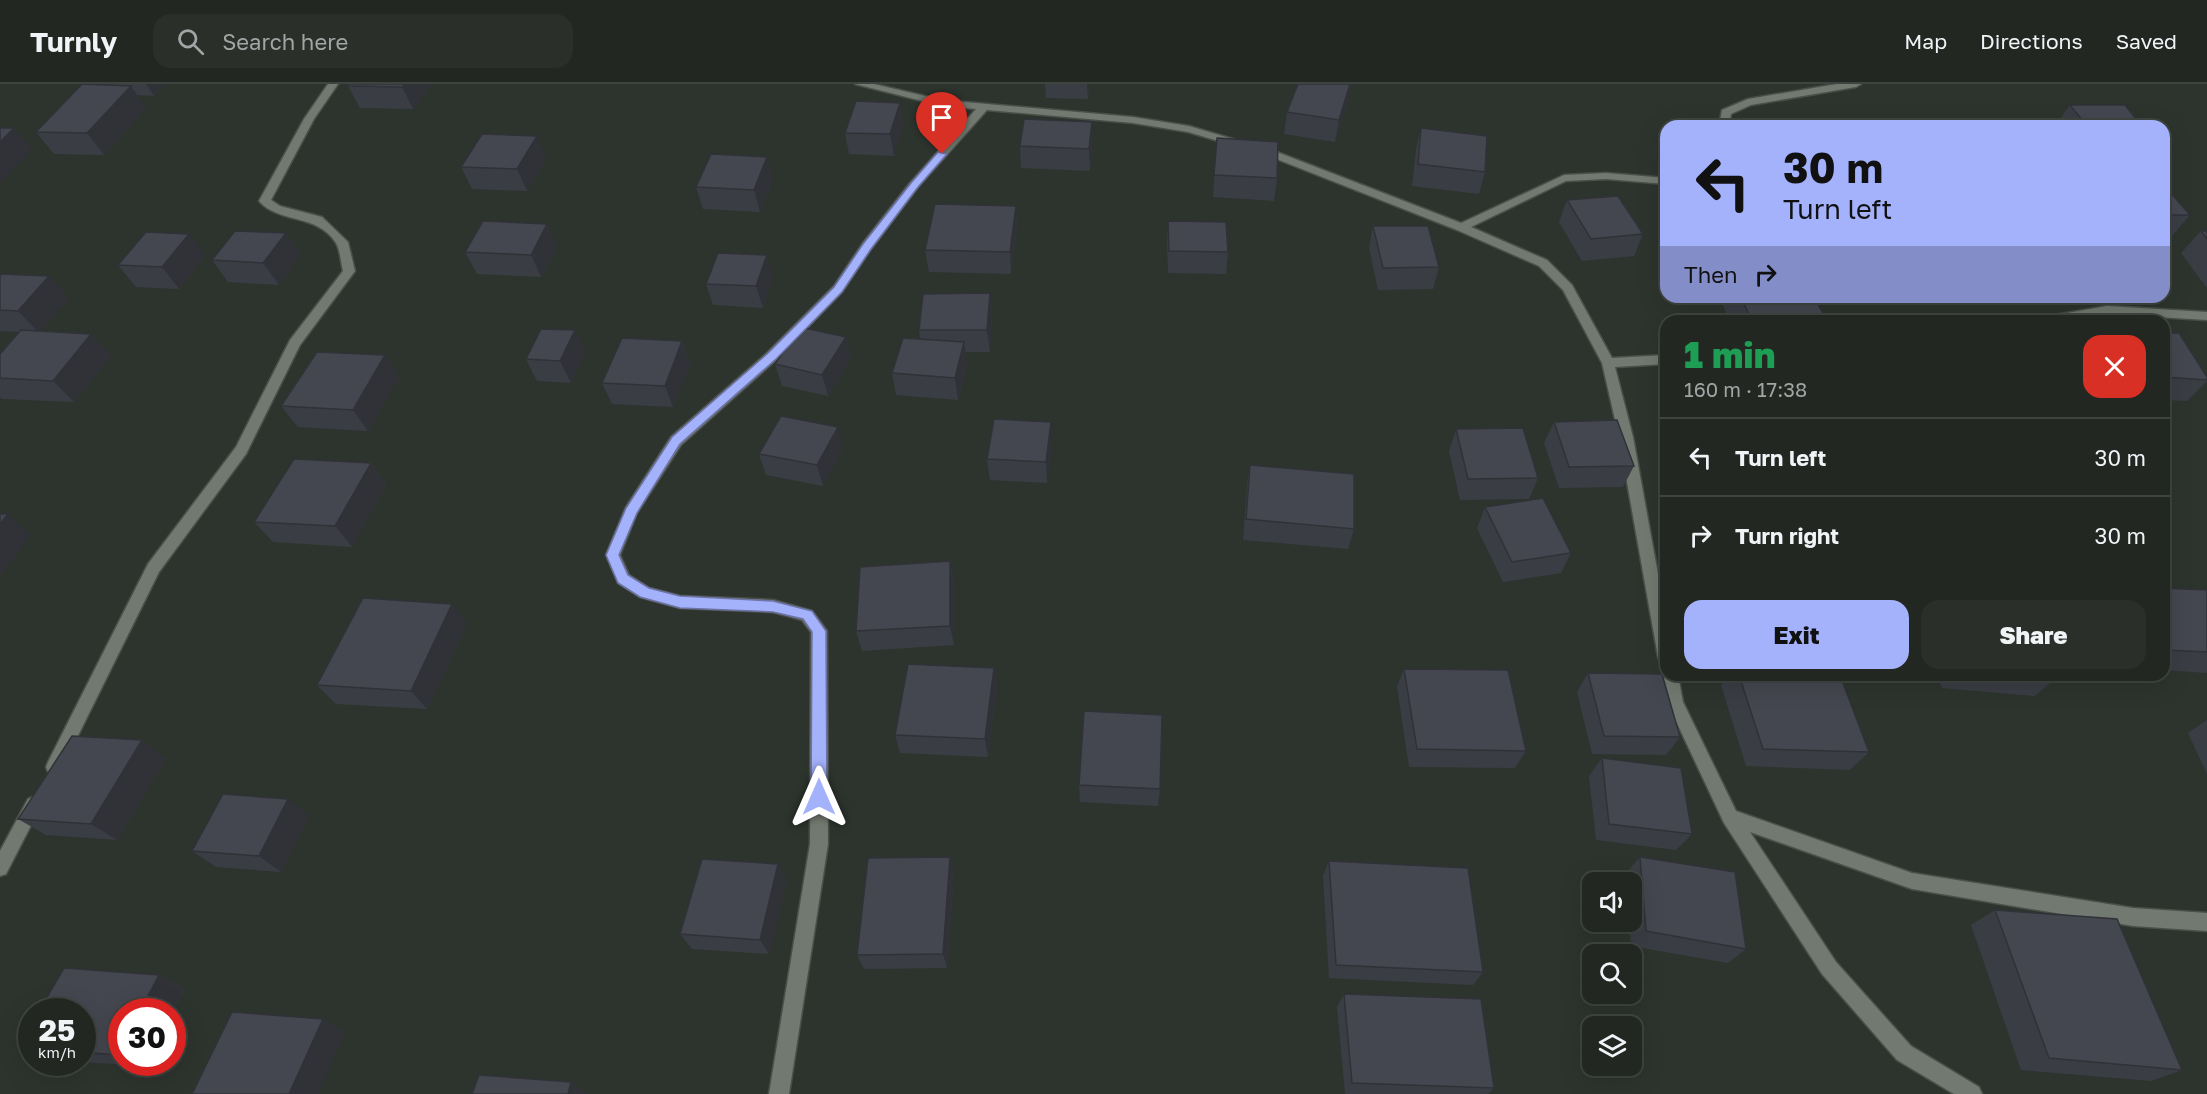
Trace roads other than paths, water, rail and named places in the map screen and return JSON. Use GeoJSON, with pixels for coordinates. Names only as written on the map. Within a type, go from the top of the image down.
{"type":"FeatureCollection","features":[{"type":"Feature","properties":{"kind":"street"},"geometry":{"type":"LineString","coordinates":[[0,868],[153,568],[241,450],[295,344],[349,271],[342,242],[318,220],[276,209],[265,201],[309,119],[333,84]]}},
{"type":"Feature","properties":{"kind":"street"},"geometry":{"type":"LineString","coordinates":[[860,84],[942,103],[1133,120],[1189,129],[1273,154],[1461,227],[1543,263],[1568,288],[1608,363],[1626,437],[1660,624]]}},
{"type":"Feature","properties":{"kind":"street"},"geometry":{"type":"LineString","coordinates":[[1725,120],[1726,112],[1748,102],[1857,84]]}},
{"type":"Feature","properties":{"kind":"street"},"geometry":{"type":"LineString","coordinates":[[779,1094],[819,844],[819,631],[807,615],[773,606],[680,602],[645,593],[623,579],[613,555],[631,511],[676,441],[772,356],[838,289],[867,246],[914,185],[983,108]]}},
{"type":"Feature","properties":{"kind":"street"},"geometry":{"type":"LineString","coordinates":[[1461,227],[1564,178],[1606,176],[1660,180]]}},
{"type":"Feature","properties":{"kind":"street"},"geometry":{"type":"LineString","coordinates":[[2078,315],[2107,310],[2207,316]]}},
{"type":"Feature","properties":{"kind":"street"},"geometry":{"type":"LineString","coordinates":[[1608,363],[1660,359]]}},
{"type":"Feature","properties":{"kind":"street"},"geometry":{"type":"LineString","coordinates":[[1671,681],[1675,702],[1730,817],[1829,968],[1904,1053],[1972,1094]]}},
{"type":"Feature","properties":{"kind":"street"},"geometry":{"type":"LineString","coordinates":[[1730,817],[1912,881],[2133,917],[2207,922]]}}]}
